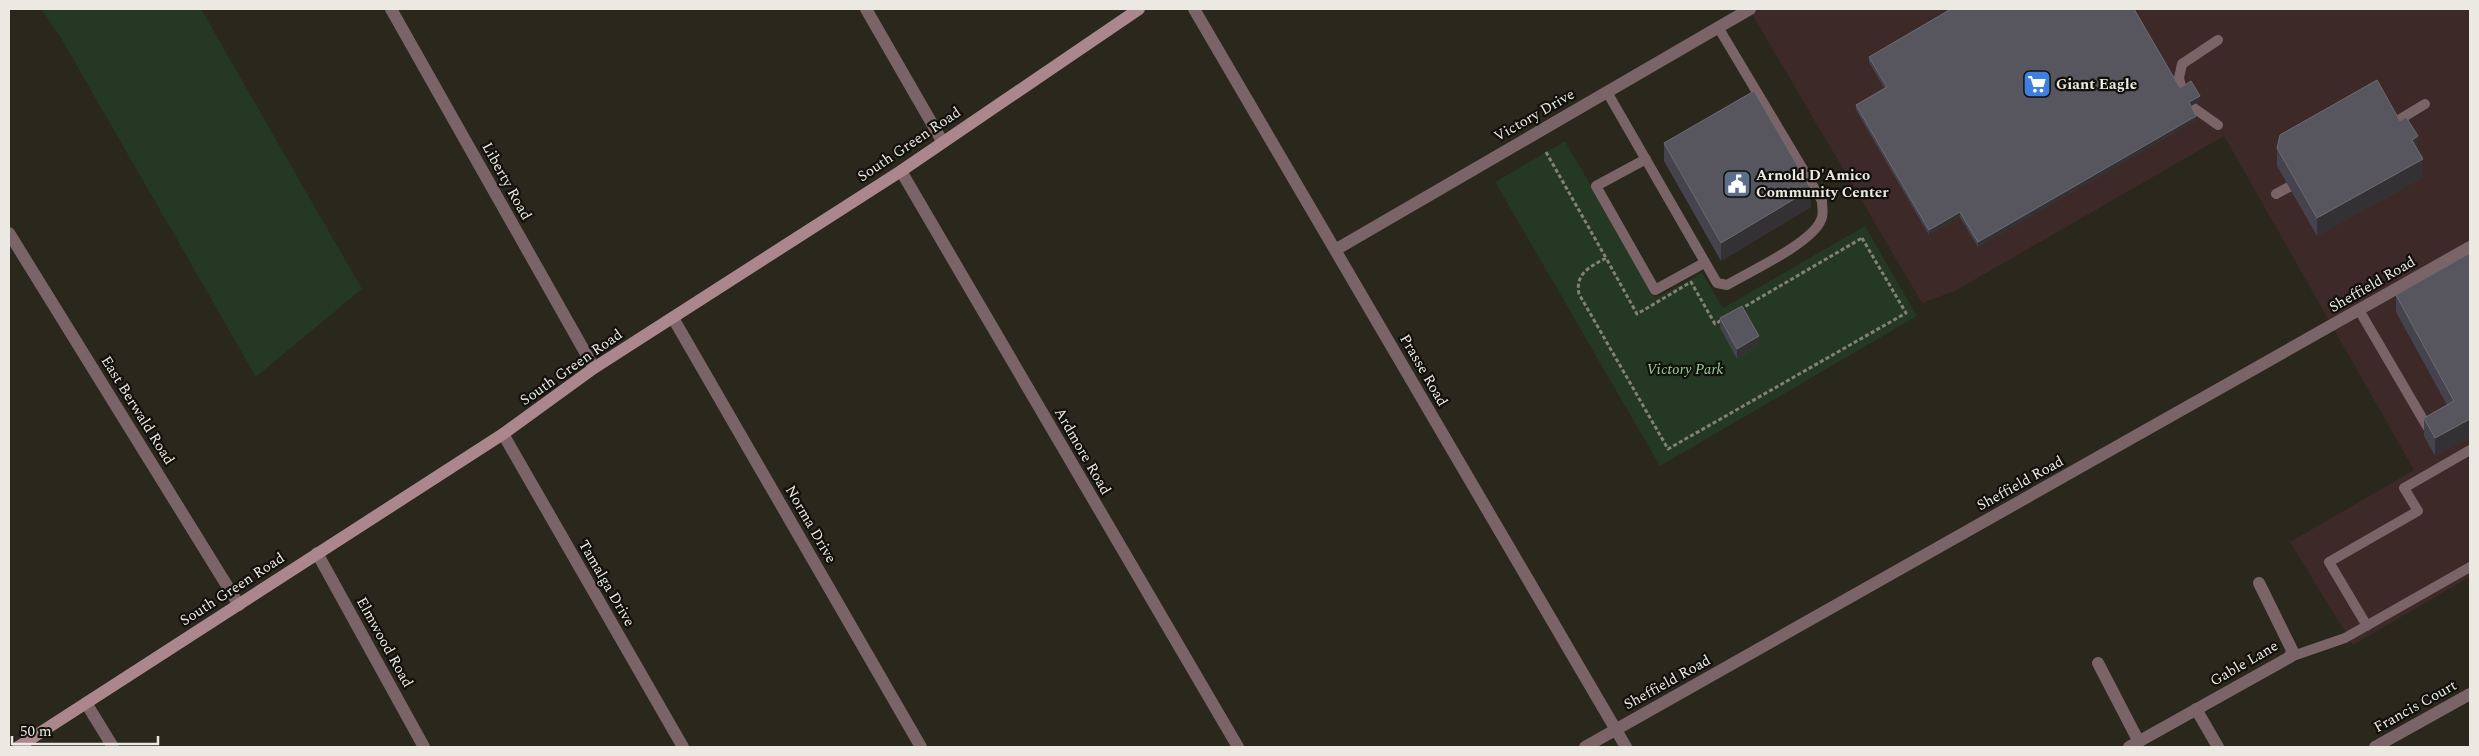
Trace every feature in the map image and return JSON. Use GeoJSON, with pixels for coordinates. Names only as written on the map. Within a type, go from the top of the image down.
{"type":"FeatureCollection","features":[{"type":"Feature","properties":{"kind":"main road","name":"South Green Road"},"geometry":{"type":"LineString","coordinates":[[18,747],[503,434],[594,368],[901,171],[942,141],[1139,9]]}},
{"type":"Feature","properties":{"kind":"street","name":"Liberty Road"},"geometry":{"type":"LineString","coordinates":[[391,9],[594,368]]}},
{"type":"Feature","properties":{"kind":"street"},"geometry":{"type":"LineString","coordinates":[[866,9],[942,141]]}},
{"type":"Feature","properties":{"kind":"street","name":"Prasse Road"},"geometry":{"type":"LineString","coordinates":[[1194,9],[1626,747]]}},
{"type":"Feature","properties":{"kind":"street","name":"Victory Drive"},"geometry":{"type":"LineString","coordinates":[[1335,250],[1750,9]]}},
{"type":"Feature","properties":{"kind":"street","name":"Ardmore Road"},"geometry":{"type":"LineString","coordinates":[[901,171],[1238,747]]}},
{"type":"Feature","properties":{"kind":"street","name":"East Berwald Road"},"geometry":{"type":"LineString","coordinates":[[9,233],[239,605]]}},
{"type":"Feature","properties":{"kind":"street","name":"Sheffield Road"},"geometry":{"type":"LineString","coordinates":[[1586,747],[2470,249]]}},
{"type":"Feature","properties":{"kind":"street","name":"Norma Drive"},"geometry":{"type":"LineString","coordinates":[[673,318],[921,747]]}},
{"type":"Feature","properties":{"kind":"street","name":"Tamalga Drive"},"geometry":{"type":"LineString","coordinates":[[503,434],[683,747]]}},
{"type":"Feature","properties":{"kind":"street","name":"Elmwood Road"},"geometry":{"type":"LineString","coordinates":[[317,553],[424,747]]}},
{"type":"Feature","properties":{"kind":"street","name":"Gable Lane"},"geometry":{"type":"LineString","coordinates":[[2098,663],[2134,745],[2290,657],[2292,650],[2259,584]]}},
{"type":"Feature","properties":{"kind":"street","name":"Francis Court"},"geometry":{"type":"LineString","coordinates":[[2375,747],[2470,694]]}},
{"type":"Feature","properties":{"kind":"street"},"geometry":{"type":"LineString","coordinates":[[86,703],[112,747]]}},
{"type":"Feature","properties":{"kind":"street"},"geometry":{"type":"LineString","coordinates":[[2196,709],[2218,747]]}},
{"type":"Feature","properties":{"kind":"lane"},"geometry":{"type":"LineString","coordinates":[[1607,92],[1717,283],[1727,285],[1805,240],[1817,228],[1822,218],[1822,201],[1718,27]]}},
{"type":"Feature","properties":{"kind":"lane"},"geometry":{"type":"LineString","coordinates":[[2182,91],[2179,78],[2182,64],[2218,40]]}},
{"type":"Feature","properties":{"kind":"lane"},"geometry":{"type":"LineString","coordinates":[[2392,124],[2425,104]]}},
{"type":"Feature","properties":{"kind":"lane"},"geometry":{"type":"LineString","coordinates":[[2191,106],[2218,125]]}},
{"type":"Feature","properties":{"kind":"lane"},"geometry":{"type":"LineString","coordinates":[[1646,159],[1596,186],[1655,290],[1704,263]]}},
{"type":"Feature","properties":{"kind":"lane"},"geometry":{"type":"LineString","coordinates":[[2276,194],[2289,187]]}},
{"type":"Feature","properties":{"kind":"lane"},"geometry":{"type":"LineString","coordinates":[[2359,310],[2428,428]]}},
{"type":"Feature","properties":{"kind":"lane"},"geometry":{"type":"LineString","coordinates":[[2367,626],[2329,562],[2418,511],[2404,488],[2470,450]]}},
{"type":"Feature","properties":{"kind":"lane"},"geometry":{"type":"LineString","coordinates":[[2290,657],[2345,638],[2470,566]]}},
{"type":"Feature","properties":{"kind":"path"},"geometry":{"type":"LineString","coordinates":[[1546,152],[1638,314],[1691,282],[1715,324],[1862,238],[1906,313],[1668,449],[1578,294],[1579,278],[1584,271],[1606,258]]}},
{"type":"Feature","properties":{"kind":"shaded area"},"geometry":{"type":"Polygon","coordinates":[[[1749,9],[2470,9],[2470,577],[2353,645],[2290,542],[2414,470],[2224,136],[1955,291],[1922,303],[1749,9]]]}},
{"type":"Feature","properties":{"kind":"green space"},"geometry":{"type":"Polygon","coordinates":[[[41,9],[201,9],[362,289],[256,377],[61,38],[41,9]]]}},
{"type":"Feature","properties":{"kind":"green space","name":"Victory Park"},"geometry":{"type":"Polygon","coordinates":[[[1565,141],[1656,298],[1702,273],[1723,308],[1865,226],[1917,316],[1660,466],[1495,182],[1565,141]]]}},
{"type":"Feature","properties":{"kind":"building"},"geometry":{"type":"Polygon","coordinates":[[[1951,9],[2134,9],[2180,88],[2191,81],[2200,96],[2189,102],[2196,116],[1978,242],[1960,212],[1929,230],[1856,105],[1887,87],[1869,57],[1951,9]]]}},
{"type":"Feature","properties":{"kind":"building"},"geometry":{"type":"Polygon","coordinates":[[[2377,80],[2400,121],[2406,117],[2418,136],[2412,140],[2423,159],[2317,218],[2277,148],[2280,135],[2377,80]]]}},
{"type":"Feature","properties":{"kind":"building","name":"Arnold D'Amico Community Center"},"geometry":{"type":"Polygon","coordinates":[[[1754,91],[1811,189],[1721,243],[1664,143],[1754,91]]]}},
{"type":"Feature","properties":{"kind":"building"},"geometry":{"type":"Polygon","coordinates":[[[2470,253],[2470,419],[2435,438],[2424,418],[2454,401],[2396,295],[2470,253]]]}},
{"type":"Feature","properties":{"kind":"building"},"geometry":{"type":"Polygon","coordinates":[[[1742,306],[1759,336],[1737,349],[1720,318],[1742,306]]]}},
{"type":"Feature","properties":{"kind":"place","name":"Giant Eagle"},"geometry":{"type":"Point","coordinates":[2037,84]}},
{"type":"Feature","properties":{"kind":"place","name":"Arnold D'Amico Community Center"},"geometry":{"type":"Point","coordinates":[1737,184]}}]}
